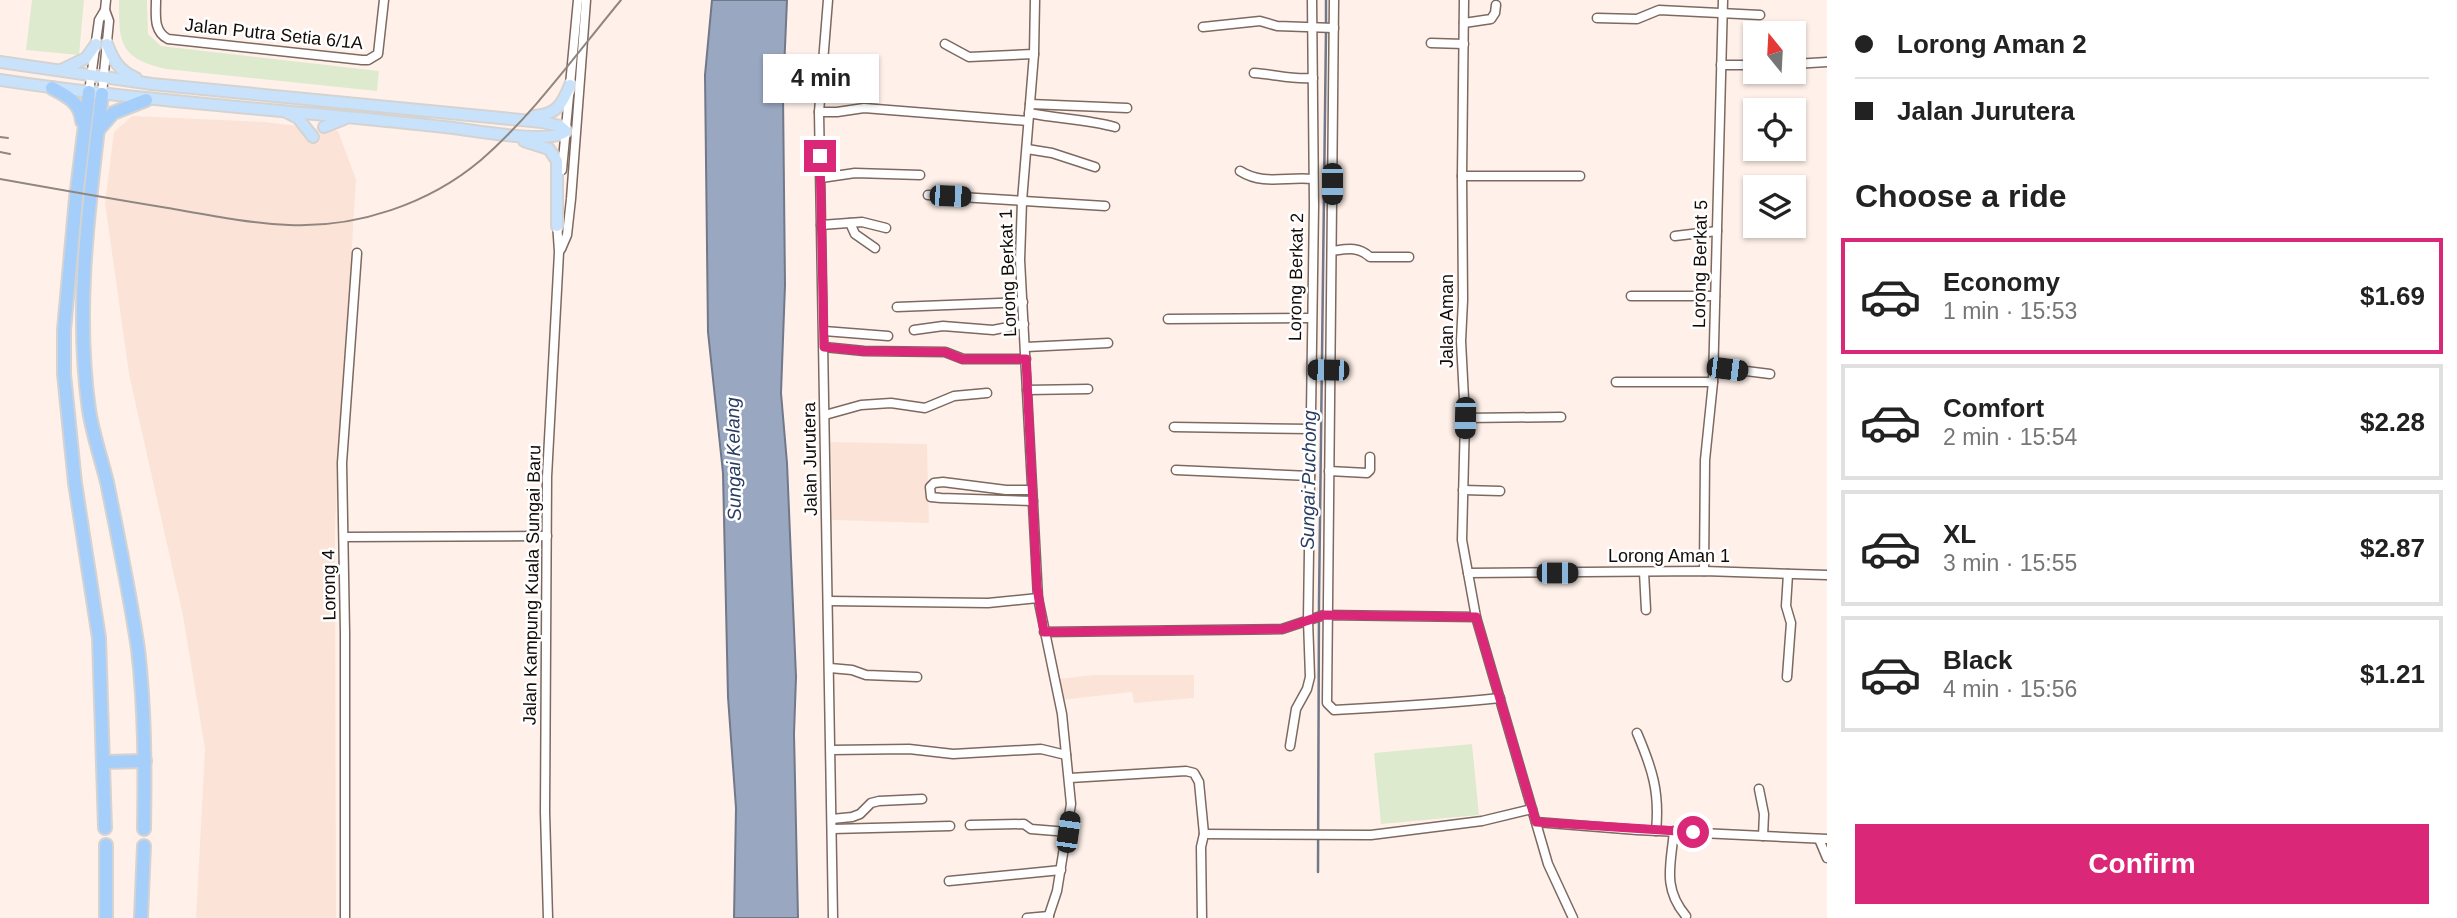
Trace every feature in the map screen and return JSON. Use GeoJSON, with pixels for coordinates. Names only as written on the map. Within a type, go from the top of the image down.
{"type":"FeatureCollection","features":[{"type":"Feature","properties":{"kind":"highway"},"geometry":{"type":"LineString","coordinates":[[51,88],[70,99],[82,115],[83,132],[67,291],[64,374],[75,483],[99,638],[105,828]]}},
{"type":"Feature","properties":{"kind":"highway"},"geometry":{"type":"LineString","coordinates":[[96,93],[98,130],[88,213],[83,295],[84,350],[90,412],[107,484],[137,647],[143,704],[144,829]]}},
{"type":"Feature","properties":{"kind":"highway"},"geometry":{"type":"LineString","coordinates":[[83,132],[96,93]]}},
{"type":"Feature","properties":{"kind":"highway"},"geometry":{"type":"LineString","coordinates":[[98,130],[113,113],[146,100]]}},
{"type":"Feature","properties":{"kind":"highway"},"geometry":{"type":"LineString","coordinates":[[103,762],[145,761]]}},
{"type":"Feature","properties":{"kind":"highway"},"geometry":{"type":"LineString","coordinates":[[106,845],[106,918]]}},
{"type":"Feature","properties":{"kind":"highway"},"geometry":{"type":"LineString","coordinates":[[141,918],[144,846]]}},
{"type":"Feature","properties":{"kind":"main road"},"geometry":{"type":"LineString","coordinates":[[58,71],[86,58],[102,44],[126,74],[152,84]]}},
{"type":"Feature","properties":{"kind":"main road"},"geometry":{"type":"LineString","coordinates":[[0,62],[152,84],[542,122],[560,126],[566,131],[562,135],[547,137],[492,133],[353,117],[146,100],[0,80]]}},
{"type":"Feature","properties":{"kind":"main road"},"geometry":{"type":"LineString","coordinates":[[489,117],[551,114],[564,101],[570,85]]}},
{"type":"Feature","properties":{"kind":"main road"},"geometry":{"type":"LineString","coordinates":[[305,99],[320,114]]}},
{"type":"Feature","properties":{"kind":"main road"},"geometry":{"type":"LineString","coordinates":[[320,114],[339,102]]}},
{"type":"Feature","properties":{"kind":"main road"},"geometry":{"type":"LineString","coordinates":[[284,111],[299,118],[313,137]]}},
{"type":"Feature","properties":{"kind":"main road"},"geometry":{"type":"LineString","coordinates":[[324,127],[353,117]]}},
{"type":"Feature","properties":{"kind":"main road"},"geometry":{"type":"LineString","coordinates":[[492,133],[540,144],[554,154],[557,161],[557,226]]}},
{"type":"Feature","properties":{"kind":"street"},"geometry":{"type":"LineString","coordinates":[[96,93],[104,77],[99,20],[105,10],[106,0]]}},
{"type":"Feature","properties":{"kind":"street","name":"Jalan Putra Setia 6/1A"},"geometry":{"type":"LineString","coordinates":[[156,0],[158,30],[168,39],[362,60],[368,60],[378,54],[384,0]]}},
{"type":"Feature","properties":{"kind":"street","name":"Jalan Kampung Kuala Sungai Baru"},"geometry":{"type":"LineString","coordinates":[[548,918],[545,823],[547,477],[559,252],[557,226],[578,0]]}},
{"type":"Feature","properties":{"kind":"street","name":"Jalan Kampung Kuala Sungai Baru"},"geometry":{"type":"LineString","coordinates":[[559,252],[567,235],[586,0]]}},
{"type":"Feature","properties":{"kind":"street","name":"Jalan Jurutera"},"geometry":{"type":"LineString","coordinates":[[828,0],[819,112],[833,918]]}},
{"type":"Feature","properties":{"kind":"street","name":"Lorong Berkat 1"},"geometry":{"type":"LineString","coordinates":[[1035,0],[1034,54],[1020,260],[1038,598],[1062,714],[1071,804],[1061,870],[1048,917]]}},
{"type":"Feature","properties":{"kind":"street","name":"Lorong Berkat 2"},"geometry":{"type":"LineString","coordinates":[[1290,746],[1296,709],[1310,677],[1315,27],[1312,0]]}},
{"type":"Feature","properties":{"kind":"street"},"geometry":{"type":"LineString","coordinates":[[1334,0],[1328,370],[1327,703],[1334,710],[1394,705],[1425,706],[1500,698]]}},
{"type":"Feature","properties":{"kind":"street","name":"Jalan Aman"},"geometry":{"type":"LineString","coordinates":[[1464,0],[1461,341],[1465,418],[1462,540],[1476,617],[1548,864],[1573,918]]}},
{"type":"Feature","properties":{"kind":"street","name":"Lorong Berkat 5"},"geometry":{"type":"LineString","coordinates":[[1704,571],[1705,460],[1714,368],[1723,0]]}},
{"type":"Feature","properties":{"kind":"street"},"geometry":{"type":"LineString","coordinates":[[1464,23],[1491,19],[1496,5]]}},
{"type":"Feature","properties":{"kind":"street"},"geometry":{"type":"LineString","coordinates":[[1597,18],[1637,19],[1659,10],[1760,15]]}},
{"type":"Feature","properties":{"kind":"street"},"geometry":{"type":"LineString","coordinates":[[1203,27],[1260,21],[1277,26],[1332,28]]}},
{"type":"Feature","properties":{"kind":"street"},"geometry":{"type":"LineString","coordinates":[[1431,43],[1464,44]]}},
{"type":"Feature","properties":{"kind":"street"},"geometry":{"type":"LineString","coordinates":[[96,93],[91,75],[102,44]]}},
{"type":"Feature","properties":{"kind":"street"},"geometry":{"type":"LineString","coordinates":[[945,44],[969,57],[1034,54]]}},
{"type":"Feature","properties":{"kind":"street"},"geometry":{"type":"LineString","coordinates":[[569,213],[570,151],[566,131],[574,112],[578,66],[583,51]]}},
{"type":"Feature","properties":{"kind":"street"},"geometry":{"type":"LineString","coordinates":[[1806,63],[1827,62]]}},
{"type":"Feature","properties":{"kind":"street"},"geometry":{"type":"LineString","coordinates":[[1721,65],[1743,65]]}},
{"type":"Feature","properties":{"kind":"street"},"geometry":{"type":"LineString","coordinates":[[1254,73],[1294,79],[1313,78]]}},
{"type":"Feature","properties":{"kind":"street"},"geometry":{"type":"LineString","coordinates":[[819,112],[864,108],[1029,113],[1127,108]]}},
{"type":"Feature","properties":{"kind":"street"},"geometry":{"type":"LineString","coordinates":[[1029,113],[1052,118],[1089,120],[1115,127]]}},
{"type":"Feature","properties":{"kind":"street"},"geometry":{"type":"LineString","coordinates":[[1027,149],[1052,153],[1095,167]]}},
{"type":"Feature","properties":{"kind":"street"},"geometry":{"type":"LineString","coordinates":[[1240,170],[1259,180],[1314,179]]}},
{"type":"Feature","properties":{"kind":"street"},"geometry":{"type":"LineString","coordinates":[[821,178],[855,173],[920,174]]}},
{"type":"Feature","properties":{"kind":"street"},"geometry":{"type":"LineString","coordinates":[[1462,176],[1580,176]]}},
{"type":"Feature","properties":{"kind":"street"},"geometry":{"type":"LineString","coordinates":[[928,195],[1105,206]]}},
{"type":"Feature","properties":{"kind":"street"},"geometry":{"type":"LineString","coordinates":[[1314,205],[1332,206]]}},
{"type":"Feature","properties":{"kind":"street"},"geometry":{"type":"LineString","coordinates":[[850,222],[855,234],[875,248]]}},
{"type":"Feature","properties":{"kind":"street"},"geometry":{"type":"LineString","coordinates":[[821,225],[868,222],[886,228]]}},
{"type":"Feature","properties":{"kind":"street"},"geometry":{"type":"LineString","coordinates":[[1675,236],[1717,231]]}},
{"type":"Feature","properties":{"kind":"street"},"geometry":{"type":"LineString","coordinates":[[1332,251],[1352,248],[1363,251],[1370,257],[1409,257]]}},
{"type":"Feature","properties":{"kind":"street","name":"Lorong 4"},"geometry":{"type":"LineString","coordinates":[[345,918],[342,463],[357,253]]}},
{"type":"Feature","properties":{"kind":"street"},"geometry":{"type":"LineString","coordinates":[[1631,296],[1715,296]]}},
{"type":"Feature","properties":{"kind":"street"},"geometry":{"type":"LineString","coordinates":[[897,307],[1023,302]]}},
{"type":"Feature","properties":{"kind":"street"},"geometry":{"type":"LineString","coordinates":[[1168,319],[1311,322],[1329,326]]}},
{"type":"Feature","properties":{"kind":"street"},"geometry":{"type":"LineString","coordinates":[[914,330],[943,326],[993,330],[1024,324]]}},
{"type":"Feature","properties":{"kind":"street"},"geometry":{"type":"LineString","coordinates":[[824,331],[888,336]]}},
{"type":"Feature","properties":{"kind":"street"},"geometry":{"type":"LineString","coordinates":[[1026,347],[1108,343]]}},
{"type":"Feature","properties":{"kind":"street"},"geometry":{"type":"LineString","coordinates":[[824,347],[864,351],[945,352],[962,359],[1026,359]]}},
{"type":"Feature","properties":{"kind":"street"},"geometry":{"type":"LineString","coordinates":[[1714,368],[1770,374]]}},
{"type":"Feature","properties":{"kind":"street"},"geometry":{"type":"LineString","coordinates":[[1311,370],[1328,370]]}},
{"type":"Feature","properties":{"kind":"street"},"geometry":{"type":"LineString","coordinates":[[1616,383],[1713,382]]}},
{"type":"Feature","properties":{"kind":"street"},"geometry":{"type":"LineString","coordinates":[[1027,390],[1088,389]]}},
{"type":"Feature","properties":{"kind":"street"},"geometry":{"type":"LineString","coordinates":[[825,415],[861,405],[891,403],[925,408],[954,397],[987,393]]}},
{"type":"Feature","properties":{"kind":"street"},"geometry":{"type":"LineString","coordinates":[[1465,418],[1560,417]]}},
{"type":"Feature","properties":{"kind":"street"},"geometry":{"type":"LineString","coordinates":[[1174,427],[1311,429]]}},
{"type":"Feature","properties":{"kind":"street"},"geometry":{"type":"LineString","coordinates":[[1329,471],[1367,473],[1370,470],[1370,457]]}},
{"type":"Feature","properties":{"kind":"street"},"geometry":{"type":"LineString","coordinates":[[1176,471],[1310,476]]}},
{"type":"Feature","properties":{"kind":"street"},"geometry":{"type":"LineString","coordinates":[[1032,490],[1006,490],[943,482],[930,487],[931,496],[941,498],[1033,501]]}},
{"type":"Feature","properties":{"kind":"street"},"geometry":{"type":"LineString","coordinates":[[1463,490],[1500,491]]}},
{"type":"Feature","properties":{"kind":"street"},"geometry":{"type":"LineString","coordinates":[[344,537],[547,536]]}},
{"type":"Feature","properties":{"kind":"street","name":"Lorong Aman 1"},"geometry":{"type":"LineString","coordinates":[[1468,573],[1704,571],[1827,575]]}},
{"type":"Feature","properties":{"kind":"street"},"geometry":{"type":"LineString","coordinates":[[1644,572],[1646,610]]}},
{"type":"Feature","properties":{"kind":"street"},"geometry":{"type":"LineString","coordinates":[[1787,677],[1791,623],[1786,606],[1788,574]]}},
{"type":"Feature","properties":{"kind":"street"},"geometry":{"type":"LineString","coordinates":[[829,601],[988,603],[1038,598]]}},
{"type":"Feature","properties":{"kind":"street"},"geometry":{"type":"LineString","coordinates":[[1044,632],[1282,629],[1326,615],[1476,617]]}},
{"type":"Feature","properties":{"kind":"street"},"geometry":{"type":"LineString","coordinates":[[830,668],[852,670],[866,675],[917,677]]}},
{"type":"Feature","properties":{"kind":"street"},"geometry":{"type":"LineString","coordinates":[[1637,733],[1648,758],[1658,798],[1656,831]]}},
{"type":"Feature","properties":{"kind":"street"},"geometry":{"type":"LineString","coordinates":[[831,750],[909,750],[953,754],[1041,750],[1066,755]]}},
{"type":"Feature","properties":{"kind":"street"},"geometry":{"type":"LineString","coordinates":[[1070,778],[1191,771],[1199,782],[1204,834],[1201,847],[1202,918]]}},
{"type":"Feature","properties":{"kind":"street"},"geometry":{"type":"LineString","coordinates":[[1759,789],[1764,814],[1763,836]]}},
{"type":"Feature","properties":{"kind":"street"},"geometry":{"type":"LineString","coordinates":[[832,819],[860,814],[871,803],[879,801],[922,799]]}},
{"type":"Feature","properties":{"kind":"street"},"geometry":{"type":"LineString","coordinates":[[1204,834],[1371,835],[1482,821],[1532,809]]}},
{"type":"Feature","properties":{"kind":"street"},"geometry":{"type":"LineString","coordinates":[[1536,822],[1823,839],[1827,858]]}},
{"type":"Feature","properties":{"kind":"street"},"geometry":{"type":"LineString","coordinates":[[970,825],[1024,824],[1031,829],[1068,832]]}},
{"type":"Feature","properties":{"kind":"street"},"geometry":{"type":"LineString","coordinates":[[832,829],[950,826]]}},
{"type":"Feature","properties":{"kind":"street"},"geometry":{"type":"LineString","coordinates":[[1674,831],[1668,877],[1679,908],[1686,916]]}},
{"type":"Feature","properties":{"kind":"street"},"geometry":{"type":"LineString","coordinates":[[949,881],[1061,870]]}},
{"type":"Feature","properties":{"kind":"street"},"geometry":{"type":"LineString","coordinates":[[1027,918],[1048,917]]}},
{"type":"Feature","properties":{"kind":"shaded area"},"geometry":{"type":"Polygon","coordinates":[[[132,116],[266,122],[338,131],[356,179],[335,526],[336,918],[196,918],[205,749],[183,616],[129,374],[105,203],[114,132],[132,116]]]}},
{"type":"Feature","properties":{"kind":"shaded area"},"geometry":{"type":"Polygon","coordinates":[[[831,442],[927,444],[929,523],[832,520],[831,442]]]}},
{"type":"Feature","properties":{"kind":"shaded area"},"geometry":{"type":"Polygon","coordinates":[[[1093,675],[1194,675],[1194,698],[1134,703],[1132,692],[1061,700],[1059,679],[1093,675]]]}},
{"type":"Feature","properties":{"kind":"green space"},"geometry":{"type":"Polygon","coordinates":[[[32,0],[84,0],[79,55],[26,50],[32,0]]]}},
{"type":"Feature","properties":{"kind":"green space"},"geometry":{"type":"Polygon","coordinates":[[[119,0],[147,0],[148,34],[161,46],[379,71],[377,91],[166,69],[150,65],[130,54],[125,47],[121,38],[119,0]]]}},
{"type":"Feature","properties":{"kind":"green space"},"geometry":{"type":"Polygon","coordinates":[[[1472,744],[1479,815],[1381,824],[1374,753],[1472,744]]]}},
{"type":"Feature","properties":{"kind":"water","name":"Sungai Kelang"},"geometry":{"type":"Polygon","coordinates":[[[712,0],[787,0],[783,94],[785,285],[781,393],[787,463],[796,677],[794,734],[798,918],[734,918],[736,808],[728,697],[723,473],[708,332],[705,75],[712,0]]]}},
{"type":"Feature","properties":{"kind":"waterway","name":"Sungai Puchong"},"geometry":{"type":"LineString","coordinates":[[1326,0],[1326,25]]}},
{"type":"Feature","properties":{"kind":"waterway","name":"Sungai Puchong"},"geometry":{"type":"LineString","coordinates":[[1318,872],[1326,31]]}},
{"type":"Feature","properties":{"kind":"tram line"},"geometry":{"type":"LineString","coordinates":[[0,179],[274,224],[315,225],[391,210],[439,189],[481,160],[537,104],[621,0]]}},
{"type":"Feature","properties":{"kind":"tram line"},"geometry":{"type":"LineString","coordinates":[[0,137],[8,138]]}},
{"type":"Feature","properties":{"kind":"tram line"},"geometry":{"type":"LineString","coordinates":[[0,152],[10,154]]}},
{"type":"Feature","properties":{"kind":"route"},"geometry":{"type":"LineString","coordinates":[[820,156],[824,347],[864,351],[945,352],[962,359],[1026,359],[1037,587],[1044,632],[1282,629],[1324,615],[1476,617],[1536,822],[1693,832]]}}]}
